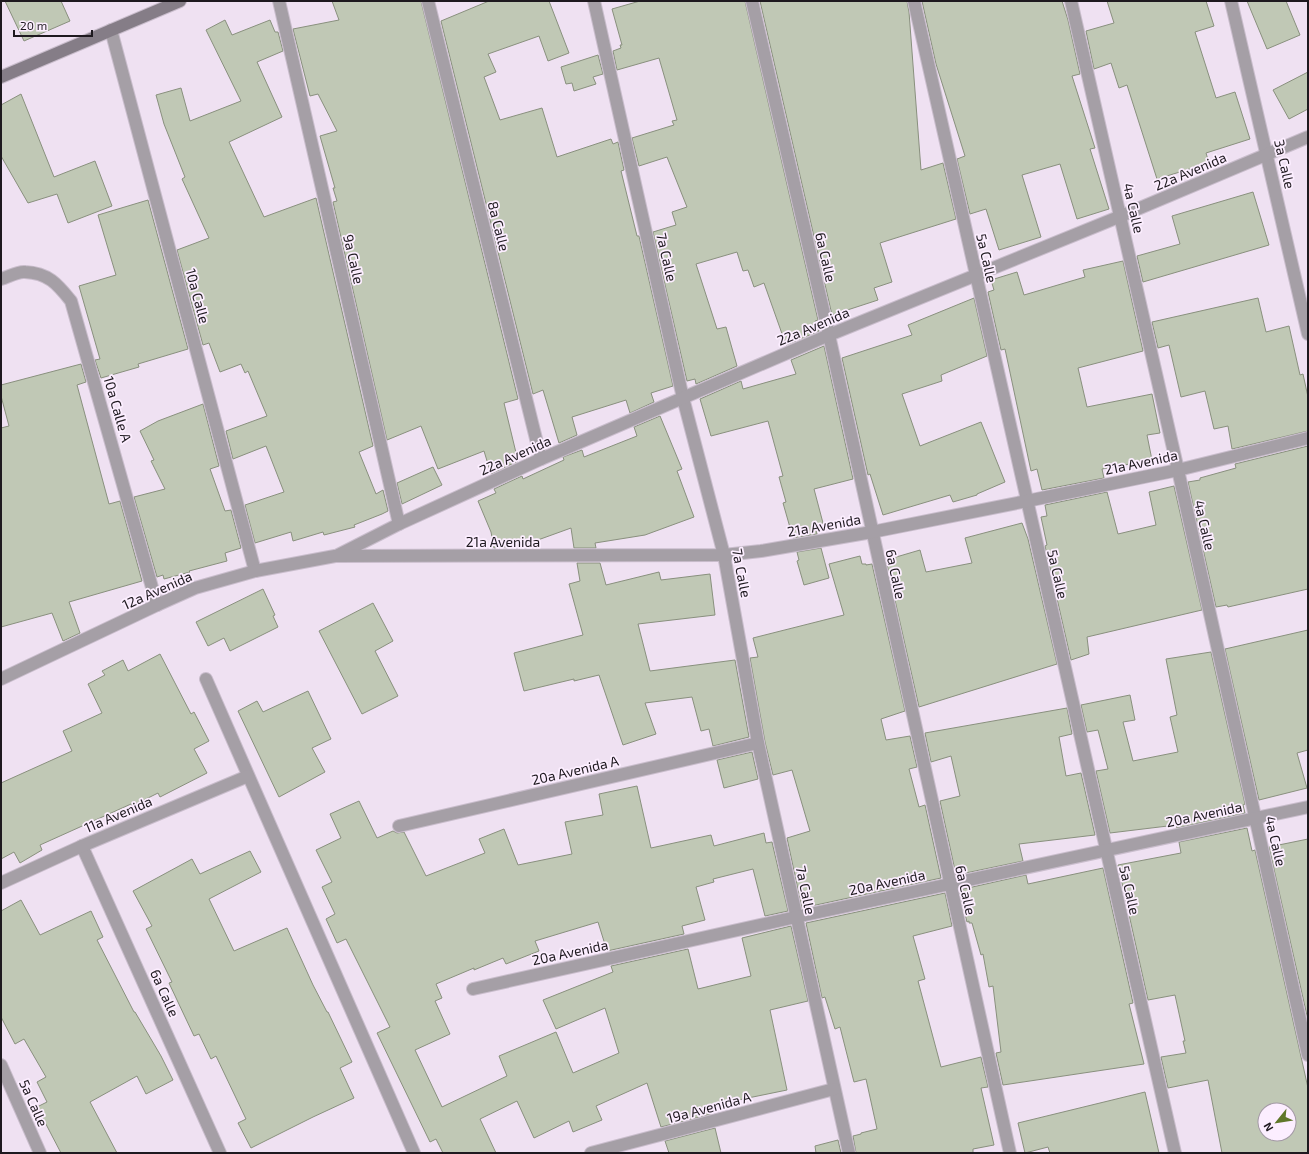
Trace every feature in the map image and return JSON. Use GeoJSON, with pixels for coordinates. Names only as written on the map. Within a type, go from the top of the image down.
{"type":"FeatureCollection","features":[{"type":"Feature","properties":{"kind":"street"},"geometry":{"type":"LineString","coordinates":[[1,77],[180,1]]}},
{"type":"Feature","properties":{"kind":"street","name":"9a Calle"},"geometry":{"type":"LineString","coordinates":[[279,1],[399,524]]}},
{"type":"Feature","properties":{"kind":"street","name":"8a Calle"},"geometry":{"type":"LineString","coordinates":[[428,1],[541,459]]}},
{"type":"Feature","properties":{"kind":"street","name":"7a Calle"},"geometry":{"type":"LineString","coordinates":[[594,1],[683,398],[724,555],[758,743],[848,1153]]}},
{"type":"Feature","properties":{"kind":"street","name":"6a Calle"},"geometry":{"type":"LineString","coordinates":[[752,1],[829,335],[1010,1153]]}},
{"type":"Feature","properties":{"kind":"street","name":"5a Calle"},"geometry":{"type":"LineString","coordinates":[[914,1],[975,276],[1175,1153]]}},
{"type":"Feature","properties":{"kind":"street","name":"4a Calle"},"geometry":{"type":"LineString","coordinates":[[1072,1],[1308,1055]]}},
{"type":"Feature","properties":{"kind":"street","name":"3a Calle"},"geometry":{"type":"LineString","coordinates":[[1231,1],[1308,334]]}},
{"type":"Feature","properties":{"kind":"street","name":"10a Calle"},"geometry":{"type":"LineString","coordinates":[[111,30],[255,571]]}},
{"type":"Feature","properties":{"kind":"street","name":"22a Avenida"},"geometry":{"type":"LineString","coordinates":[[335,556],[399,524],[541,459],[829,335],[1121,216],[1308,137]]}},
{"type":"Feature","properties":{"kind":"street","name":"10a Calle A"},"geometry":{"type":"LineString","coordinates":[[1,279],[24,272],[47,277],[59,286],[71,301],[157,605]]}},
{"type":"Feature","properties":{"kind":"street","name":"21a Avenida"},"geometry":{"type":"LineString","coordinates":[[335,556],[724,555],[761,551],[872,532],[1178,470],[1308,438]]}},
{"type":"Feature","properties":{"kind":"street","name":"12a Avenida"},"geometry":{"type":"LineString","coordinates":[[1,679],[195,588],[255,571],[335,556]]}},
{"type":"Feature","properties":{"kind":"street"},"geometry":{"type":"LineString","coordinates":[[206,678],[414,1153]]}},
{"type":"Feature","properties":{"kind":"street","name":"20a Avenida A"},"geometry":{"type":"LineString","coordinates":[[399,826],[758,743]]}},
{"type":"Feature","properties":{"kind":"street","name":"11a Avenida"},"geometry":{"type":"LineString","coordinates":[[1,883],[82,846],[248,776]]}},
{"type":"Feature","properties":{"kind":"street","name":"20a Avenida"},"geometry":{"type":"LineString","coordinates":[[473,989],[796,917],[1308,807]]}},
{"type":"Feature","properties":{"kind":"street","name":"6a Calle"},"geometry":{"type":"LineString","coordinates":[[82,846],[220,1153]]}},
{"type":"Feature","properties":{"kind":"street","name":"5a Calle"},"geometry":{"type":"LineString","coordinates":[[1,1065],[40,1153]]}},
{"type":"Feature","properties":{"kind":"street","name":"19a Avenida A"},"geometry":{"type":"LineString","coordinates":[[591,1153],[834,1089]]}},
{"type":"Feature","properties":{"kind":"building"},"geometry":{"type":"Polygon","coordinates":[[[5,1],[61,1],[70,21],[24,41],[5,1]]]}},
{"type":"Feature","properties":{"kind":"building"},"geometry":{"type":"Polygon","coordinates":[[[332,1],[421,1],[518,399],[504,403],[518,461],[491,474],[484,451],[438,469],[421,426],[387,440],[333,202],[337,201],[333,188],[335,188],[320,136],[337,131],[318,94],[310,96],[293,29],[339,20],[332,1]]]}},
{"type":"Feature","properties":{"kind":"building"},"geometry":{"type":"Polygon","coordinates":[[[489,1],[549,1],[569,53],[548,61],[539,36],[488,54],[496,72],[484,77],[500,120],[542,108],[557,157],[611,139],[613,144],[618,142],[624,170],[621,171],[637,236],[639,236],[673,386],[651,393],[654,402],[630,413],[626,400],[572,417],[577,435],[559,443],[543,390],[533,394],[441,21],[489,1]]]}},
{"type":"Feature","properties":{"kind":"building"},"geometry":{"type":"Polygon","coordinates":[[[640,1],[745,1],[818,320],[815,321],[819,331],[786,345],[764,283],[754,287],[748,270],[743,271],[737,252],[696,264],[717,329],[726,327],[737,366],[696,384],[695,379],[687,381],[653,232],[676,225],[672,212],[687,207],[667,157],[639,166],[632,138],[674,125],[672,121],[677,120],[659,58],[617,70],[613,51],[621,48],[620,45],[622,45],[612,9],[640,1]]]}},
{"type":"Feature","properties":{"kind":"building"},"geometry":{"type":"Polygon","coordinates":[[[760,1],[907,1],[921,170],[943,163],[956,219],[880,243],[892,282],[874,288],[878,300],[832,315],[760,1]]]}},
{"type":"Feature","properties":{"kind":"building"},"geometry":{"type":"Polygon","coordinates":[[[922,1],[1062,1],[1068,20],[1080,74],[1072,76],[1095,148],[1090,149],[1109,209],[1077,219],[1060,164],[1022,175],[1041,237],[999,250],[986,209],[970,214],[957,159],[965,156],[936,64],[922,1]]]}},
{"type":"Feature","properties":{"kind":"building"},"geometry":{"type":"Polygon","coordinates":[[[1107,1],[1206,1],[1214,26],[1195,32],[1216,98],[1235,92],[1250,139],[1206,153],[1209,163],[1157,179],[1127,85],[1119,88],[1111,63],[1094,69],[1086,31],[1114,23],[1107,1]]]}},
{"type":"Feature","properties":{"kind":"building"},"geometry":{"type":"Polygon","coordinates":[[[1247,1],[1286,1],[1300,35],[1267,49],[1247,1]]]}},
{"type":"Feature","properties":{"kind":"building"},"geometry":{"type":"Polygon","coordinates":[[[225,20],[232,35],[270,20],[275,32],[278,32],[283,51],[257,62],[282,117],[229,142],[264,217],[316,198],[373,446],[359,452],[376,494],[383,490],[388,511],[354,525],[355,527],[324,535],[323,532],[293,541],[291,532],[255,543],[245,505],[284,492],[266,446],[233,459],[226,431],[267,416],[248,371],[245,373],[241,364],[220,372],[209,343],[203,345],[177,250],[209,238],[182,179],[185,177],[164,124],[156,95],[181,88],[190,121],[241,101],[206,30],[225,20]]]}},
{"type":"Feature","properties":{"kind":"building"},"geometry":{"type":"Polygon","coordinates":[[[598,55],[603,74],[593,77],[596,84],[574,91],[572,83],[566,84],[561,67],[598,55]]]}},
{"type":"Feature","properties":{"kind":"building"},"geometry":{"type":"Polygon","coordinates":[[[1308,72],[1308,109],[1289,119],[1273,90],[1308,72]]]}},
{"type":"Feature","properties":{"kind":"building"},"geometry":{"type":"Polygon","coordinates":[[[21,94],[54,177],[95,161],[112,206],[68,223],[57,194],[28,203],[1,156],[1,105],[21,94]]]}},
{"type":"Feature","properties":{"kind":"building"},"geometry":{"type":"Polygon","coordinates":[[[1253,192],[1269,245],[1143,282],[1137,256],[1180,244],[1172,216],[1253,192]]]}},
{"type":"Feature","properties":{"kind":"building"},"geometry":{"type":"Polygon","coordinates":[[[148,200],[188,349],[138,364],[139,367],[101,378],[95,360],[100,359],[79,286],[116,275],[98,215],[148,200]]]}},
{"type":"Feature","properties":{"kind":"building"},"geometry":{"type":"Polygon","coordinates":[[[1123,261],[1143,351],[1078,368],[1087,407],[1152,394],[1160,433],[1147,435],[1152,460],[1102,469],[1104,478],[1042,490],[1037,469],[1031,471],[1005,349],[1001,350],[988,292],[994,290],[991,280],[1017,272],[1024,295],[1085,277],[1083,270],[1123,261]]]}},
{"type":"Feature","properties":{"kind":"building"},"geometry":{"type":"Polygon","coordinates":[[[974,298],[987,356],[941,375],[942,381],[902,394],[920,446],[981,422],[1005,482],[977,495],[953,502],[950,495],[883,515],[870,474],[868,475],[842,358],[912,335],[908,325],[974,298]]]}},
{"type":"Feature","properties":{"kind":"building"},"geometry":{"type":"Polygon","coordinates":[[[1258,298],[1266,332],[1289,326],[1300,375],[1303,374],[1308,397],[1308,431],[1232,449],[1228,426],[1214,429],[1205,391],[1181,397],[1169,345],[1158,348],[1152,322],[1258,298]]]}},
{"type":"Feature","properties":{"kind":"building"},"geometry":{"type":"Polygon","coordinates":[[[824,346],[853,479],[814,489],[823,523],[815,525],[817,534],[793,538],[783,503],[786,502],[779,477],[783,476],[768,421],[711,436],[700,399],[741,381],[743,389],[796,374],[791,360],[824,346]]]}},
{"type":"Feature","properties":{"kind":"building"},"geometry":{"type":"Polygon","coordinates":[[[81,364],[86,382],[77,385],[109,504],[120,501],[142,581],[69,602],[80,633],[63,641],[52,613],[1,627],[1,428],[9,426],[1,396],[1,385],[81,364]]]}},
{"type":"Feature","properties":{"kind":"building"},"geometry":{"type":"Polygon","coordinates":[[[203,404],[219,466],[210,469],[225,511],[231,510],[241,548],[225,553],[227,561],[164,579],[163,575],[157,577],[134,497],[165,489],[151,461],[154,460],[140,431],[158,421],[203,404]]]}},
{"type":"Feature","properties":{"kind":"building"},"geometry":{"type":"Polygon","coordinates":[[[660,416],[682,469],[677,471],[694,517],[645,535],[595,543],[596,548],[574,548],[571,528],[524,545],[494,548],[491,532],[478,501],[496,493],[494,489],[522,476],[523,479],[564,460],[563,457],[582,450],[584,457],[637,436],[634,427],[660,416]]]}},
{"type":"Feature","properties":{"kind":"building"},"geometry":{"type":"Polygon","coordinates":[[[1308,446],[1308,589],[1228,607],[1227,605],[1216,607],[1188,482],[1200,480],[1200,478],[1236,468],[1235,464],[1308,446]]]}},
{"type":"Feature","properties":{"kind":"building"},"geometry":{"type":"Polygon","coordinates":[[[433,467],[442,485],[402,504],[397,483],[433,467]]]}},
{"type":"Feature","properties":{"kind":"building"},"geometry":{"type":"Polygon","coordinates":[[[1174,486],[1202,610],[1087,637],[1089,654],[1071,660],[1045,546],[1047,545],[1041,517],[1047,516],[1045,505],[1107,492],[1118,534],[1156,525],[1149,492],[1174,486]]]}},
{"type":"Feature","properties":{"kind":"building"},"geometry":{"type":"Polygon","coordinates":[[[1022,523],[1028,539],[1057,664],[919,707],[886,560],[920,550],[926,572],[972,563],[965,538],[1022,523]]]}},
{"type":"Feature","properties":{"kind":"building"},"geometry":{"type":"Polygon","coordinates":[[[821,548],[829,578],[804,585],[797,561],[799,560],[797,552],[821,548]]]}},
{"type":"Feature","properties":{"kind":"building"},"geometry":{"type":"Polygon","coordinates":[[[860,556],[862,564],[872,564],[905,711],[881,719],[886,740],[910,736],[917,767],[909,769],[919,807],[925,805],[941,878],[802,908],[787,838],[810,831],[792,770],[773,775],[765,742],[750,658],[758,657],[753,638],[844,615],[829,564],[860,556]]]}},
{"type":"Feature","properties":{"kind":"building"},"geometry":{"type":"Polygon","coordinates":[[[577,563],[600,563],[606,585],[659,572],[661,580],[710,574],[715,615],[638,624],[650,671],[735,660],[749,737],[713,746],[709,729],[701,731],[692,697],[645,703],[656,734],[623,745],[599,675],[574,681],[574,679],[524,691],[514,653],[583,635],[569,584],[580,581],[577,563]]]}},
{"type":"Feature","properties":{"kind":"building"},"geometry":{"type":"Polygon","coordinates":[[[263,589],[275,615],[273,616],[278,627],[230,651],[224,638],[208,646],[196,622],[263,589]]]}},
{"type":"Feature","properties":{"kind":"building"},"geometry":{"type":"Polygon","coordinates":[[[373,603],[393,641],[375,651],[398,696],[362,714],[319,631],[373,603]]]}},
{"type":"Feature","properties":{"kind":"building"},"geometry":{"type":"Polygon","coordinates":[[[1308,630],[1308,750],[1297,753],[1307,788],[1259,800],[1225,649],[1308,630]]]}},
{"type":"Feature","properties":{"kind":"building"},"geometry":{"type":"Polygon","coordinates":[[[1211,652],[1245,804],[1243,805],[1245,813],[1177,828],[1176,825],[1110,833],[1096,771],[1108,769],[1098,730],[1087,732],[1081,705],[1130,695],[1135,720],[1123,722],[1133,761],[1178,752],[1170,717],[1177,715],[1166,659],[1211,652]]]}},
{"type":"Feature","properties":{"kind":"building"},"geometry":{"type":"Polygon","coordinates":[[[160,654],[191,714],[194,712],[209,741],[194,749],[207,773],[160,797],[158,793],[132,806],[131,804],[40,845],[42,850],[20,863],[14,852],[1,859],[1,783],[72,751],[63,731],[102,713],[88,684],[105,675],[102,671],[123,660],[128,671],[160,654]]]}},
{"type":"Feature","properties":{"kind":"building"},"geometry":{"type":"Polygon","coordinates":[[[308,691],[331,739],[312,748],[325,772],[279,797],[238,711],[257,701],[263,712],[308,691]]]}},
{"type":"Feature","properties":{"kind":"building"},"geometry":{"type":"Polygon","coordinates":[[[1067,708],[1072,734],[1059,737],[1066,776],[1081,773],[1095,835],[1019,844],[1023,861],[956,875],[940,801],[960,796],[951,756],[931,762],[925,733],[1067,708]]]}},
{"type":"Feature","properties":{"kind":"building"},"geometry":{"type":"Polygon","coordinates":[[[752,752],[758,779],[724,788],[717,760],[752,752]]]}},
{"type":"Feature","properties":{"kind":"building"},"geometry":{"type":"Polygon","coordinates":[[[637,786],[651,848],[711,835],[714,846],[764,833],[766,843],[772,842],[788,911],[765,916],[753,869],[713,879],[714,882],[696,887],[705,920],[682,926],[684,934],[607,951],[598,922],[535,941],[539,951],[506,964],[503,958],[436,984],[442,998],[435,1001],[450,1034],[415,1050],[442,1107],[507,1076],[499,1056],[556,1032],[573,1073],[619,1053],[605,1008],[556,1029],[543,1000],[613,972],[611,966],[688,949],[698,989],[751,976],[742,938],[791,926],[808,1001],[770,1010],[787,1090],[709,1106],[711,1114],[661,1127],[647,1083],[596,1106],[602,1120],[573,1132],[569,1121],[534,1138],[517,1101],[480,1119],[496,1153],[443,1153],[436,1139],[430,1142],[377,1033],[390,1027],[346,939],[337,943],[326,919],[335,914],[322,887],[332,882],[316,850],[341,838],[330,814],[359,801],[377,838],[393,831],[397,833],[404,832],[426,876],[485,853],[479,839],[504,829],[518,865],[572,854],[565,822],[603,815],[599,794],[637,786]]]}},
{"type":"Feature","properties":{"kind":"building"},"geometry":{"type":"Polygon","coordinates":[[[1247,828],[1252,851],[1255,850],[1308,1088],[1308,1153],[1222,1153],[1208,1080],[1168,1088],[1161,1057],[1186,1053],[1183,1041],[1185,1041],[1175,995],[1148,1000],[1118,865],[1181,853],[1179,842],[1247,828]]]}},
{"type":"Feature","properties":{"kind":"building"},"geometry":{"type":"Polygon","coordinates":[[[1308,839],[1308,1020],[1269,847],[1308,839]]]}},
{"type":"Feature","properties":{"kind":"building"},"geometry":{"type":"Polygon","coordinates":[[[250,851],[261,872],[209,899],[234,951],[287,928],[313,985],[352,1062],[340,1068],[354,1098],[251,1148],[238,1123],[246,1119],[216,1056],[211,1059],[199,1034],[194,1036],[169,983],[172,982],[146,929],[152,926],[133,891],[192,859],[200,874],[250,851]]]}},
{"type":"Feature","properties":{"kind":"building"},"geometry":{"type":"Polygon","coordinates":[[[1103,868],[1133,1003],[1129,1004],[1144,1064],[1003,1085],[996,1053],[1001,1052],[993,986],[989,987],[983,954],[981,955],[972,923],[969,923],[969,921],[967,922],[959,890],[1026,875],[1028,884],[1103,868]]]}},
{"type":"Feature","properties":{"kind":"building"},"geometry":{"type":"Polygon","coordinates":[[[945,893],[952,926],[913,936],[925,979],[918,981],[941,1067],[981,1057],[988,1087],[981,1088],[994,1145],[973,1149],[973,1153],[856,1153],[853,1136],[877,1129],[866,1079],[854,1082],[840,1027],[835,1029],[825,997],[822,998],[806,923],[945,893]]]}},
{"type":"Feature","properties":{"kind":"building"},"geometry":{"type":"Polygon","coordinates":[[[21,900],[40,935],[91,911],[103,937],[97,940],[134,1012],[161,1056],[173,1080],[146,1094],[137,1076],[90,1102],[117,1153],[61,1153],[37,1107],[47,1102],[37,1082],[46,1077],[24,1039],[15,1044],[1,1017],[1,911],[21,900]]]}},
{"type":"Feature","properties":{"kind":"building"},"geometry":{"type":"Polygon","coordinates":[[[1145,1092],[1159,1153],[1050,1153],[1048,1147],[1025,1153],[1018,1123],[1145,1092]]]}},
{"type":"Feature","properties":{"kind":"building"},"geometry":{"type":"Polygon","coordinates":[[[715,1128],[721,1153],[669,1153],[665,1141],[715,1128]]]}},
{"type":"Feature","properties":{"kind":"building"},"geometry":{"type":"Polygon","coordinates":[[[838,1140],[841,1153],[816,1153],[815,1146],[838,1140]]]}}]}
